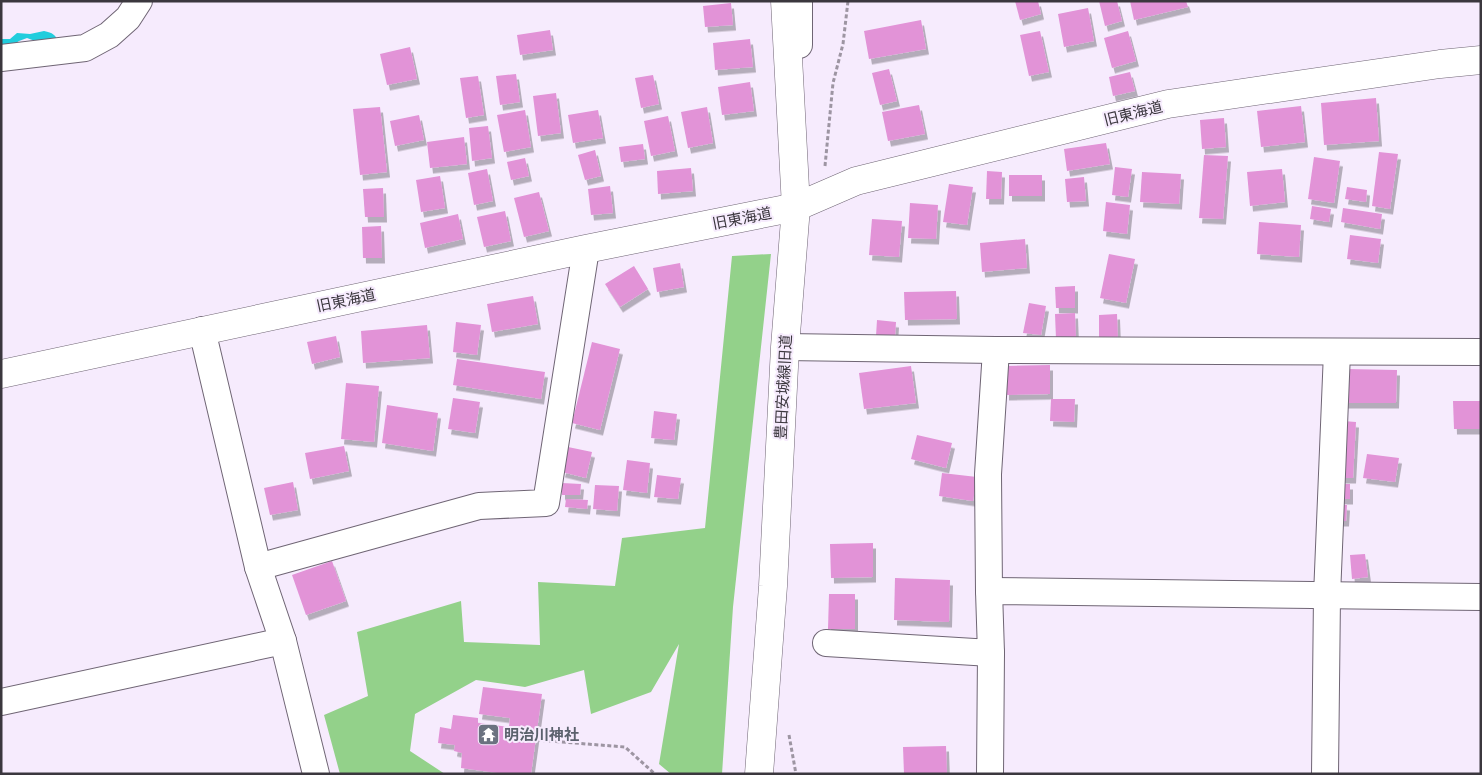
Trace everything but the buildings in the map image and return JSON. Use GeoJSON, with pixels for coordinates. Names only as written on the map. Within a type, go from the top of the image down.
{"type":"FeatureCollection","features":[{"type":"Feature","properties":{"kind":"street"},"geometry":{"type":"LineString","coordinates":[[1,58],[85,48],[115,30],[128,18],[139,1]]}},
{"type":"Feature","properties":{"kind":"street","name":"豊田安城線旧道"},"geometry":{"type":"LineString","coordinates":[[759,774],[773,586],[785,347],[796,207],[785,1]]}},
{"type":"Feature","properties":{"kind":"street"},"geometry":{"type":"LineString","coordinates":[[796,207],[799,1]]}},
{"type":"Feature","properties":{"kind":"street","name":"旧東海道"},"geometry":{"type":"LineString","coordinates":[[1,374],[202,330],[796,207],[856,181],[1168,104],[1481,60]]}},
{"type":"Feature","properties":{"kind":"street"},"geometry":{"type":"LineString","coordinates":[[258,567],[479,506],[546,503],[586,250]]}},
{"type":"Feature","properties":{"kind":"street"},"geometry":{"type":"LineString","coordinates":[[202,330],[258,567],[282,641],[316,774]]}},
{"type":"Feature","properties":{"kind":"street"},"geometry":{"type":"LineString","coordinates":[[785,347],[1481,352]]}},
{"type":"Feature","properties":{"kind":"street"},"geometry":{"type":"LineString","coordinates":[[990,774],[992,652],[989,591],[988,474],[996,350]]}},
{"type":"Feature","properties":{"kind":"street"},"geometry":{"type":"LineString","coordinates":[[1324,774],[1327,596],[1337,352]]}},
{"type":"Feature","properties":{"kind":"street"},"geometry":{"type":"LineString","coordinates":[[989,591],[1481,597]]}},
{"type":"Feature","properties":{"kind":"street"},"geometry":{"type":"LineString","coordinates":[[1,702],[282,641]]}},
{"type":"Feature","properties":{"kind":"street"},"geometry":{"type":"LineString","coordinates":[[826,643],[992,652]]}},
{"type":"Feature","properties":{"kind":"path"},"geometry":{"type":"LineString","coordinates":[[536,740],[625,747],[655,774]]}},
{"type":"Feature","properties":{"kind":"green space"},"geometry":{"type":"Polygon","coordinates":[[[771,254],[733,607],[722,774],[671,774],[659,764],[679,644],[651,692],[591,714],[584,670],[525,687],[476,680],[415,714],[410,751],[445,774],[340,774],[324,715],[368,696],[357,632],[461,601],[464,642],[540,645],[538,582],[615,586],[622,538],[705,528],[732,256],[771,254]]]}},
{"type":"Feature","properties":{"kind":"water"},"geometry":{"type":"Polygon","coordinates":[[[44,31],[53,34],[59,43],[35,41],[27,38],[7,49],[1,47],[1,39],[10,39],[17,33],[30,34],[44,31]]]}},
{"type":"Feature","properties":{"kind":"place","name":"明治川神社"},"geometry":{"type":"Point","coordinates":[488,734]}}]}
